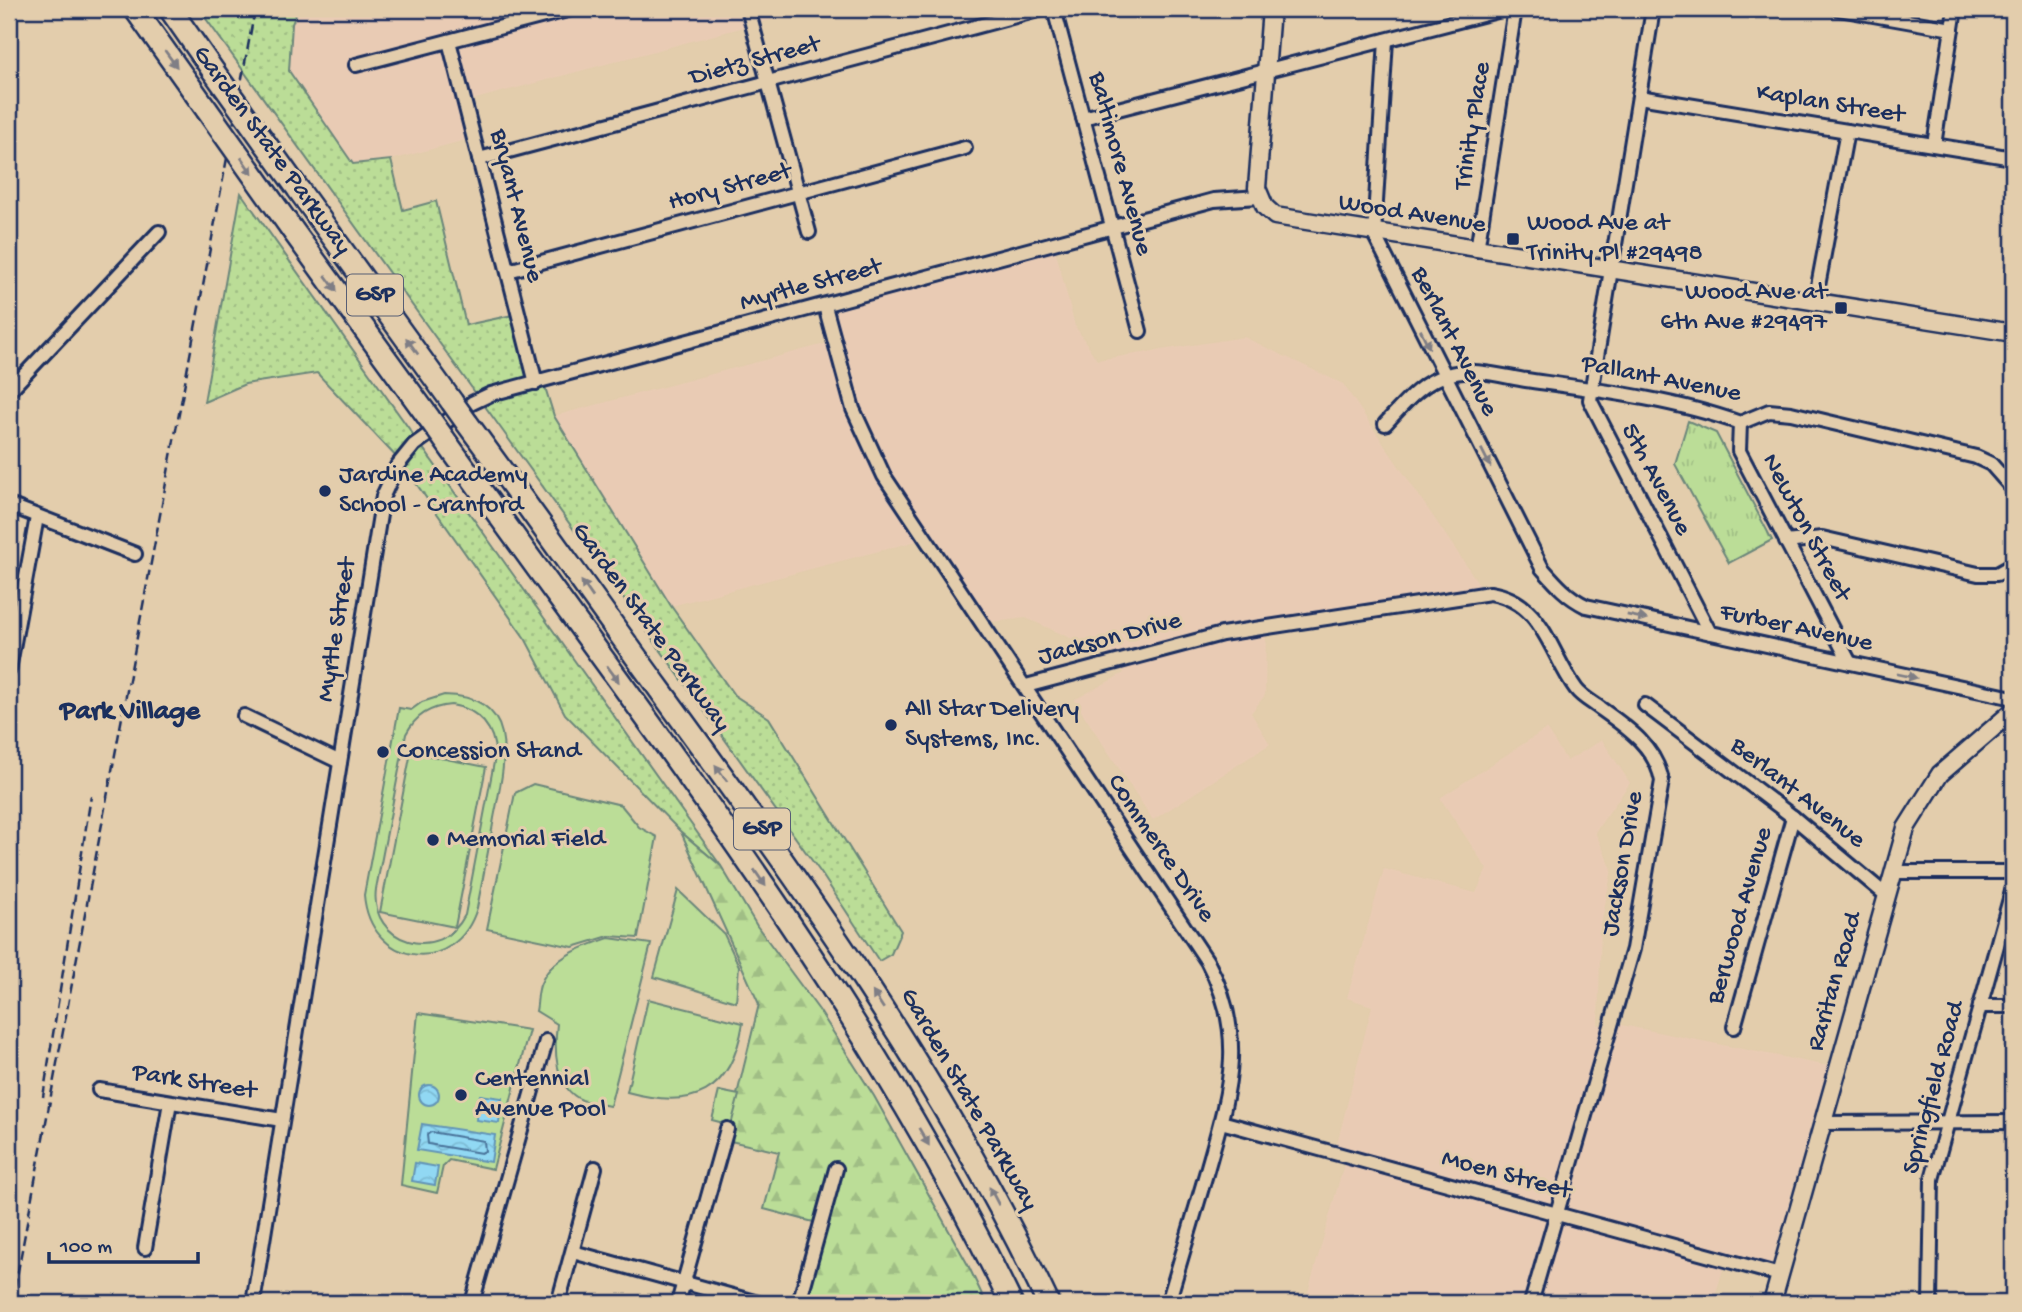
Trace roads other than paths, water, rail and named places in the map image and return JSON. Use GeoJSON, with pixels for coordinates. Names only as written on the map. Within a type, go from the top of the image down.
{"type":"FeatureCollection","features":[{"type":"Feature","properties":{"kind":"highway","name":"Garden State Parkway"},"geometry":{"type":"LineString","coordinates":[[135,9],[737,844],[818,964],[930,1149],[1011,1303]]}},
{"type":"Feature","properties":{"kind":"highway","name":"Garden State Parkway"},"geometry":{"type":"LineString","coordinates":[[170,9],[770,841],[852,960],[967,1146],[1048,1303]]}},
{"type":"Feature","properties":{"kind":"main road"},"geometry":{"type":"LineString","coordinates":[[1259,197],[1271,9]]}},
{"type":"Feature","properties":{"kind":"main road","name":"Wood Avenue"},"geometry":{"type":"LineString","coordinates":[[1259,197],[1269,212],[1281,219],[2013,333]]}},
{"type":"Feature","properties":{"kind":"main road","name":"Raritan Road"},"geometry":{"type":"LineString","coordinates":[[1772,1303],[1906,828],[1930,787],[1964,751],[2013,711]]}},
{"type":"Feature","properties":{"kind":"street"},"geometry":{"type":"LineString","coordinates":[[356,65],[572,9]]}},
{"type":"Feature","properties":{"kind":"street"},"geometry":{"type":"LineString","coordinates":[[748,9],[809,232]]}},
{"type":"Feature","properties":{"kind":"street","name":"Dietz Street"},"geometry":{"type":"LineString","coordinates":[[480,159],[1042,9]]}},
{"type":"Feature","properties":{"kind":"street","name":"Baltimore Avenue"},"geometry":{"type":"LineString","coordinates":[[1054,9],[1140,331]]}},
{"type":"Feature","properties":{"kind":"street"},"geometry":{"type":"LineString","coordinates":[[1083,118],[1505,9]]}},
{"type":"Feature","properties":{"kind":"street","name":"Trinity Place"},"geometry":{"type":"LineString","coordinates":[[1477,250],[1516,9]]}},
{"type":"Feature","properties":{"kind":"street","name":"5th Avenue"},"geometry":{"type":"LineString","coordinates":[[1653,9],[1591,389],[1593,411],[1710,633]]}},
{"type":"Feature","properties":{"kind":"street"},"geometry":{"type":"LineString","coordinates":[[1839,9],[1952,29]]}},
{"type":"Feature","properties":{"kind":"street"},"geometry":{"type":"LineString","coordinates":[[1934,145],[1955,9]]}},
{"type":"Feature","properties":{"kind":"street","name":"Berlant Avenue"},"geometry":{"type":"LineString","coordinates":[[1385,40],[1374,234],[1542,568],[1571,599]]}},
{"type":"Feature","properties":{"kind":"street","name":"Bryant Avenue"},"geometry":{"type":"LineString","coordinates":[[449,41],[536,383]]}},
{"type":"Feature","properties":{"kind":"street","name":"Kaplan Street"},"geometry":{"type":"LineString","coordinates":[[1639,97],[2013,158]]}},
{"type":"Feature","properties":{"kind":"street"},"geometry":{"type":"LineString","coordinates":[[1815,302],[1847,131]]}},
{"type":"Feature","properties":{"kind":"street","name":"Hory Street"},"geometry":{"type":"LineString","coordinates":[[508,271],[965,148]]}},
{"type":"Feature","properties":{"kind":"street","name":"Myrtle Street"},"geometry":{"type":"LineString","coordinates":[[253,1303],[383,496],[394,471],[414,445],[477,400],[1220,198],[1259,197]]}},
{"type":"Feature","properties":{"kind":"street"},"geometry":{"type":"LineString","coordinates":[[9,391],[159,232]]}},
{"type":"Feature","properties":{"kind":"street","name":"Commerce Drive"},"geometry":{"type":"LineString","coordinates":[[825,306],[851,402],[876,460],[1216,977],[1228,1013],[1233,1050],[1230,1087],[1168,1303]]}},
{"type":"Feature","properties":{"kind":"street","name":"Pallant Avenue"},"geometry":{"type":"LineString","coordinates":[[1385,424],[1419,389],[1444,376],[1471,372],[1591,389],[1715,415],[1740,424],[1762,413],[1781,411],[1976,457],[1992,464],[2013,489]]}},
{"type":"Feature","properties":{"kind":"street","name":"Newton Street"},"geometry":{"type":"LineString","coordinates":[[1740,424],[1739,451],[1850,663]]}},
{"type":"Feature","properties":{"kind":"street"},"geometry":{"type":"LineString","coordinates":[[9,505],[135,554]]}},
{"type":"Feature","properties":{"kind":"street"},"geometry":{"type":"LineString","coordinates":[[9,670],[37,517]]}},
{"type":"Feature","properties":{"kind":"street"},"geometry":{"type":"LineString","coordinates":[[1787,542],[1822,538],[1978,574],[1997,573],[2013,565]]}},
{"type":"Feature","properties":{"kind":"street","name":"Jackson Drive"},"geometry":{"type":"LineString","coordinates":[[1026,686],[1222,634],[1490,593],[1503,595],[1520,604],[1536,618],[1577,691],[1634,732],[1660,768],[1662,781],[1633,949],[1531,1303]]}},
{"type":"Feature","properties":{"kind":"street","name":"Furber Avenue"},"geometry":{"type":"LineString","coordinates":[[1571,599],[1586,606],[2013,698]]}},
{"type":"Feature","properties":{"kind":"street","name":"Berlant Avenue"},"geometry":{"type":"LineString","coordinates":[[1644,705],[1793,817],[1886,895]]}},
{"type":"Feature","properties":{"kind":"street"},"geometry":{"type":"LineString","coordinates":[[244,716],[340,762]]}},
{"type":"Feature","properties":{"kind":"street","name":"Berwood Avenue"},"geometry":{"type":"LineString","coordinates":[[1734,1027],[1793,817]]}},
{"type":"Feature","properties":{"kind":"street"},"geometry":{"type":"LineString","coordinates":[[1893,872],[2013,872]]}},
{"type":"Feature","properties":{"kind":"street","name":"Springfield Road"},"geometry":{"type":"LineString","coordinates":[[1930,1303],[1930,1195],[2013,888]]}},
{"type":"Feature","properties":{"kind":"street"},"geometry":{"type":"LineString","coordinates":[[1980,1006],[2013,1006]]}},
{"type":"Feature","properties":{"kind":"street"},"geometry":{"type":"LineString","coordinates":[[472,1303],[546,1041]]}},
{"type":"Feature","properties":{"kind":"street","name":"Park Street"},"geometry":{"type":"LineString","coordinates":[[99,1090],[282,1120]]}},
{"type":"Feature","properties":{"kind":"street"},"geometry":{"type":"LineString","coordinates":[[145,1248],[170,1102]]}},
{"type":"Feature","properties":{"kind":"street","name":"Moen Street"},"geometry":{"type":"LineString","coordinates":[[1221,1122],[1780,1275]]}},
{"type":"Feature","properties":{"kind":"street"},"geometry":{"type":"LineString","coordinates":[[1822,1123],[2013,1122]]}},
{"type":"Feature","properties":{"kind":"street"},"geometry":{"type":"LineString","coordinates":[[678,1303],[727,1129]]}},
{"type":"Feature","properties":{"kind":"street"},"geometry":{"type":"LineString","coordinates":[[558,1303],[595,1168]]}},
{"type":"Feature","properties":{"kind":"street"},"geometry":{"type":"LineString","coordinates":[[799,1303],[836,1168]]}},
{"type":"Feature","properties":{"kind":"street"},"geometry":{"type":"LineString","coordinates":[[573,1252],[758,1303]]}},
{"type":"Feature","properties":{"kind":"water"},"geometry":{"type":"Polygon","coordinates":[[[429,1085],[436,1088],[439,1095],[436,1102],[429,1105],[422,1102],[419,1095],[422,1088],[429,1085]]]}},
{"type":"Feature","properties":{"kind":"water"},"geometry":{"type":"Polygon","coordinates":[[[480,1095],[502,1098],[499,1123],[476,1120],[480,1095]]]}},
{"type":"Feature","properties":{"kind":"water"},"geometry":{"type":"Polygon","coordinates":[[[422,1124],[495,1135],[491,1162],[417,1150],[422,1124]]]}},
{"type":"Feature","properties":{"kind":"water"},"geometry":{"type":"Polygon","coordinates":[[[415,1163],[438,1167],[435,1185],[412,1181],[415,1163]]]}},
{"type":"Feature","properties":{"kind":"railway"},"geometry":{"type":"LineString","coordinates":[[12,1303],[255,9]]}},
{"type":"Feature","properties":{"kind":"railway"},"geometry":{"type":"LineString","coordinates":[[43,1097],[91,796]]}},
{"type":"Feature","properties":{"kind":"place","name":"Wood Ave at Trinity Pl #29498"},"geometry":{"type":"Point","coordinates":[1513,239]}},
{"type":"Feature","properties":{"kind":"place","name":"Wood Ave at 6th Ave #29497"},"geometry":{"type":"Point","coordinates":[1841,308]}},
{"type":"Feature","properties":{"kind":"place","name":"Jardine Academy School - Cranford"},"geometry":{"type":"Point","coordinates":[325,491]}},
{"type":"Feature","properties":{"kind":"place","name":"All Star Delivery Systems, Inc."},"geometry":{"type":"Point","coordinates":[891,725]}},
{"type":"Feature","properties":{"kind":"place","name":"Concession Stand"},"geometry":{"type":"Point","coordinates":[383,752]}},
{"type":"Feature","properties":{"kind":"place","name":"Memorial Field"},"geometry":{"type":"Point","coordinates":[433,840]}},
{"type":"Feature","properties":{"kind":"place","name":"Centennial Avenue Pool"},"geometry":{"type":"Point","coordinates":[461,1095]}},
{"type":"Feature","properties":{"kind":"district","name":"Park Village"},"geometry":{"type":"Point","coordinates":[130,712]}}]}
